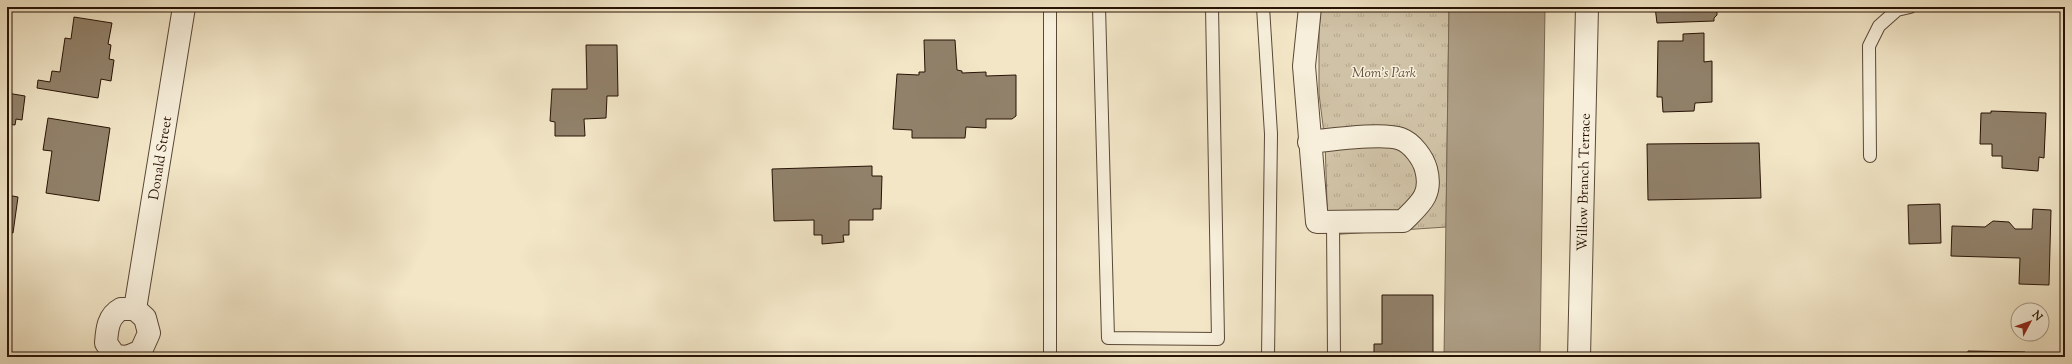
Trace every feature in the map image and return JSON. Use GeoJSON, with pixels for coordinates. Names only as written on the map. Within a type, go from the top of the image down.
{"type":"FeatureCollection","features":[{"type":"Feature","properties":{"kind":"street","name":"Donald Street"},"geometry":{"type":"LineString","coordinates":[[134,309],[184,7]]}},
{"type":"Feature","properties":{"kind":"street"},"geometry":{"type":"LineString","coordinates":[[1309,142],[1374,136],[1402,139],[1423,158],[1428,177],[1424,201],[1403,221],[1317,222],[1309,142],[1304,66],[1310,7]]}},
{"type":"Feature","properties":{"kind":"street","name":"Willow Branch Terrace"},"geometry":{"type":"LineString","coordinates":[[1579,357],[1587,7]]}},
{"type":"Feature","properties":{"kind":"lane"},"geometry":{"type":"LineString","coordinates":[[1050,7],[1050,357]]}},
{"type":"Feature","properties":{"kind":"lane"},"geometry":{"type":"LineString","coordinates":[[1099,7],[1108,338],[1218,339],[1212,7]]}},
{"type":"Feature","properties":{"kind":"lane"},"geometry":{"type":"LineString","coordinates":[[1263,7],[1271,134],[1268,357]]}},
{"type":"Feature","properties":{"kind":"lane"},"geometry":{"type":"LineString","coordinates":[[1870,156],[1869,46],[1879,26],[1897,10],[1910,7]]}},
{"type":"Feature","properties":{"kind":"lane"},"geometry":{"type":"LineString","coordinates":[[1333,222],[1334,357]]}},
{"type":"Feature","properties":{"kind":"green space","name":"Mom's Park"},"geometry":{"type":"Polygon","coordinates":[[[1321,7],[1449,7],[1446,227],[1328,235],[1325,141],[1319,94],[1319,30],[1321,7]]]}},
{"type":"Feature","properties":{"kind":"shaded area"},"geometry":{"type":"Polygon","coordinates":[[[1449,7],[1545,7],[1540,357],[1444,357],[1449,7]]]}},
{"type":"Feature","properties":{"kind":"building"},"geometry":{"type":"Polygon","coordinates":[[[1655,7],[1717,7],[1717,15],[1714,18],[1714,21],[1657,23],[1655,7]]]}},
{"type":"Feature","properties":{"kind":"building"},"geometry":{"type":"Polygon","coordinates":[[[74,17],[112,23],[108,44],[111,45],[109,59],[114,60],[111,81],[101,79],[98,98],[37,88],[38,80],[50,82],[52,71],[60,72],[65,38],[71,39],[74,17]]]}},
{"type":"Feature","properties":{"kind":"building"},"geometry":{"type":"Polygon","coordinates":[[[1704,33],[1704,62],[1712,61],[1712,102],[1695,103],[1694,111],[1663,112],[1662,97],[1657,97],[1658,41],[1683,41],[1683,34],[1704,33]]]}},
{"type":"Feature","properties":{"kind":"building"},"geometry":{"type":"Polygon","coordinates":[[[924,40],[955,40],[957,70],[962,71],[962,73],[986,72],[986,76],[1016,75],[1016,116],[1012,119],[986,119],[986,128],[966,127],[965,138],[912,138],[912,130],[893,129],[897,74],[919,75],[919,72],[925,72],[924,40]]]}},
{"type":"Feature","properties":{"kind":"building"},"geometry":{"type":"Polygon","coordinates":[[[586,45],[617,45],[618,96],[607,96],[606,118],[584,119],[585,136],[555,136],[555,122],[550,121],[552,89],[587,89],[586,45]]]}},
{"type":"Feature","properties":{"kind":"building"},"geometry":{"type":"Polygon","coordinates":[[[7,93],[25,96],[22,120],[16,119],[15,125],[7,124],[7,93]]]}},
{"type":"Feature","properties":{"kind":"building"},"geometry":{"type":"Polygon","coordinates":[[[1991,111],[2046,113],[2044,158],[2039,157],[2038,171],[2002,168],[2002,156],[1992,156],[1992,144],[1980,144],[1981,113],[1991,113],[1991,111]]]}},
{"type":"Feature","properties":{"kind":"building"},"geometry":{"type":"Polygon","coordinates":[[[48,118],[110,128],[99,201],[46,193],[52,151],[43,150],[48,118]]]}},
{"type":"Feature","properties":{"kind":"building"},"geometry":{"type":"Polygon","coordinates":[[[1759,143],[1761,198],[1648,200],[1647,144],[1759,143]]]}},
{"type":"Feature","properties":{"kind":"building"},"geometry":{"type":"Polygon","coordinates":[[[872,166],[872,176],[882,176],[881,209],[873,209],[873,220],[849,220],[849,235],[843,235],[844,242],[822,244],[822,235],[814,235],[814,220],[774,221],[772,169],[872,166]]]}},
{"type":"Feature","properties":{"kind":"building"},"geometry":{"type":"Polygon","coordinates":[[[7,195],[18,197],[13,233],[7,232],[7,195]]]}},
{"type":"Feature","properties":{"kind":"building"},"geometry":{"type":"Polygon","coordinates":[[[1940,204],[1941,243],[1909,244],[1908,205],[1940,204]]]}},
{"type":"Feature","properties":{"kind":"building"},"geometry":{"type":"Polygon","coordinates":[[[2033,209],[2051,210],[2049,285],[2019,284],[2020,258],[1951,256],[1952,226],[1985,227],[1993,221],[2009,222],[2015,229],[2032,229],[2033,209]]]}},
{"type":"Feature","properties":{"kind":"building"},"geometry":{"type":"Polygon","coordinates":[[[1382,295],[1433,295],[1433,357],[1374,357],[1374,344],[1382,344],[1382,295]]]}},
{"type":"Feature","properties":{"kind":"building"},"geometry":{"type":"Polygon","coordinates":[[[1968,351],[2025,352],[2025,357],[1967,357],[1968,351]]]}}]}
